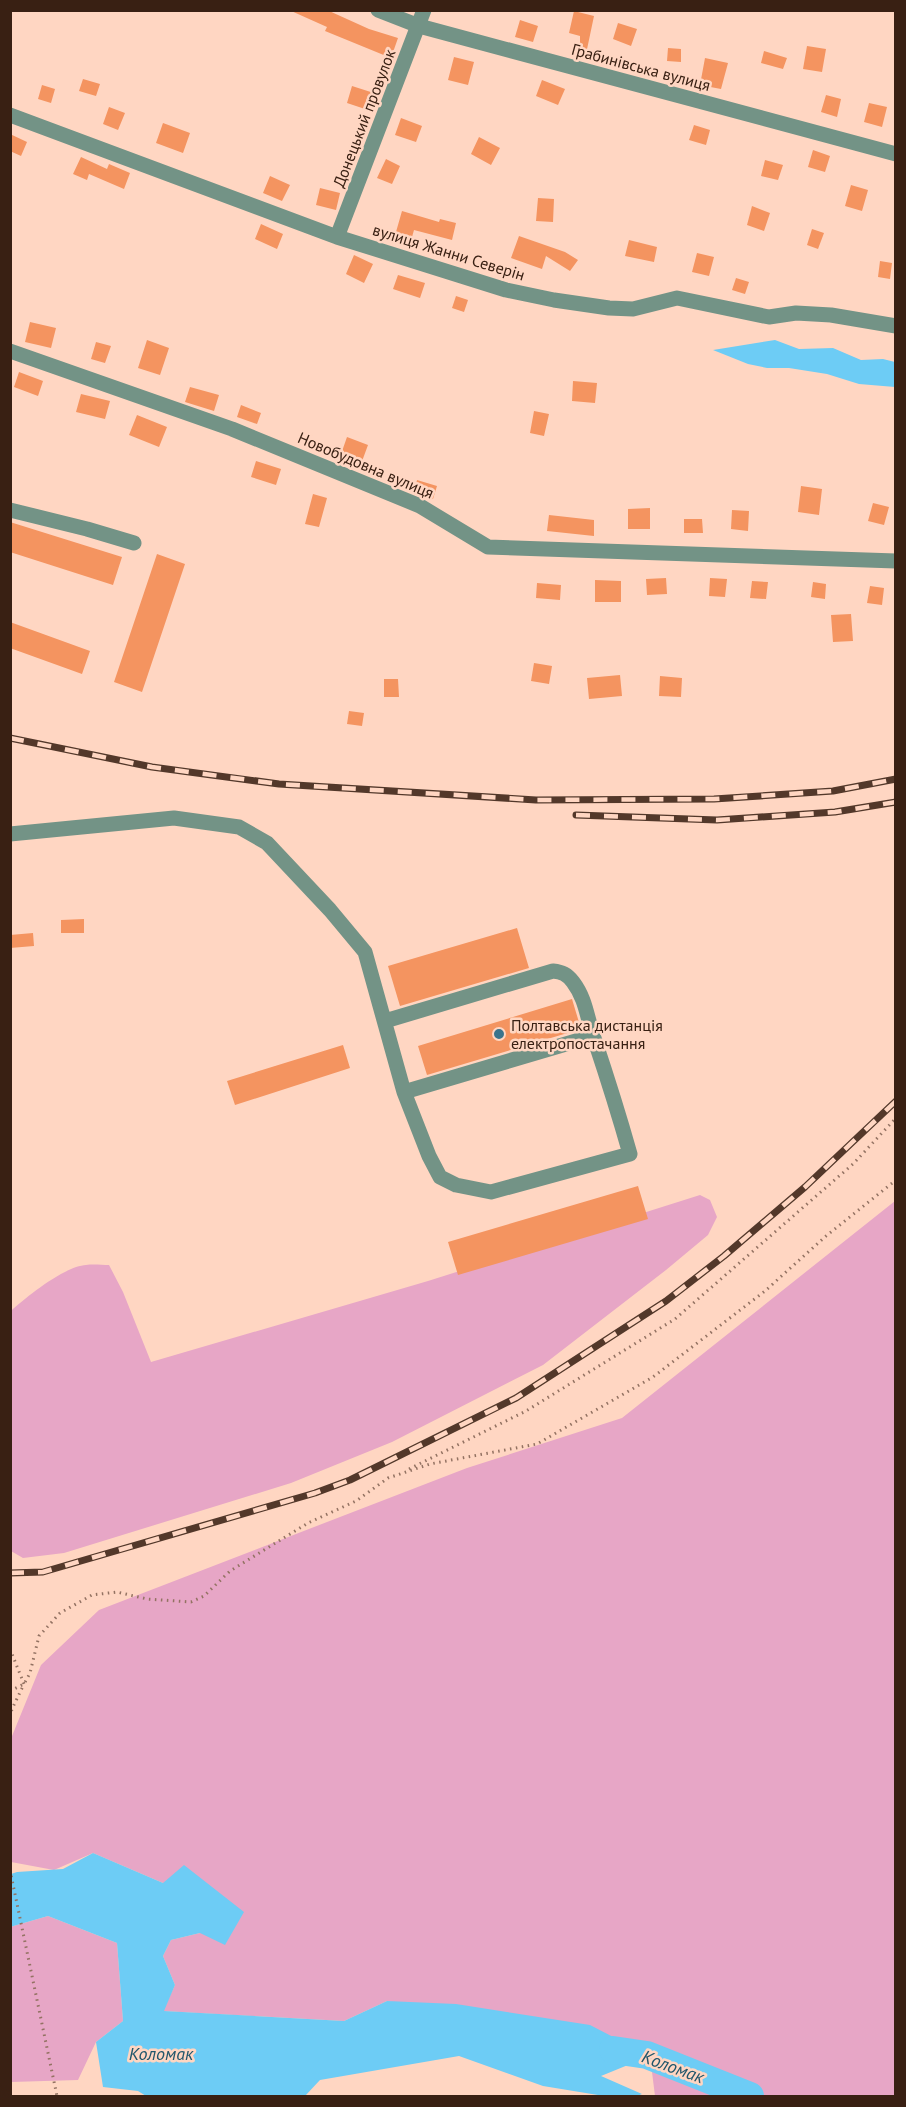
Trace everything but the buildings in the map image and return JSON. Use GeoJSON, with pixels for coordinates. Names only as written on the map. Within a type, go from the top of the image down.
{"type":"FeatureCollection","features":[{"type":"Feature","properties":{"kind":"street","name":"Грабинівська вулиця"},"geometry":{"type":"LineString","coordinates":[[378,10],[419,26],[896,154]]}},
{"type":"Feature","properties":{"kind":"street","name":"Донецький провулок"},"geometry":{"type":"LineString","coordinates":[[337,237],[424,10]]}},
{"type":"Feature","properties":{"kind":"street","name":"вулиця Жанни Северін"},"geometry":{"type":"LineString","coordinates":[[10,115],[337,237],[506,290],[554,300],[633,309],[677,298],[769,317],[796,313],[831,315],[896,326]]}},
{"type":"Feature","properties":{"kind":"street","name":"Новобудовна вулиця"},"geometry":{"type":"LineString","coordinates":[[10,351],[232,429],[420,506],[488,547],[896,561]]}},
{"type":"Feature","properties":{"kind":"street"},"geometry":{"type":"LineString","coordinates":[[10,510],[134,543]]}},
{"type":"Feature","properties":{"kind":"street"},"geometry":{"type":"LineString","coordinates":[[10,834],[174,818],[239,827],[267,843],[330,910],[365,952],[404,1092],[440,1178],[456,1185],[491,1192],[630,1154],[585,1005],[573,982],[564,973],[553,971],[385,1021]]}},
{"type":"Feature","properties":{"kind":"street"},"geometry":{"type":"LineString","coordinates":[[404,1092],[593,1036]]}},
{"type":"Feature","properties":{"kind":"path"},"geometry":{"type":"LineString","coordinates":[[392,1478],[526,1411],[675,1319],[854,1164],[896,1118]]}},
{"type":"Feature","properties":{"kind":"path"},"geometry":{"type":"LineString","coordinates":[[10,1718],[12,1709],[30,1673],[39,1636],[60,1613],[92,1595],[117,1592],[147,1599],[191,1602],[204,1596],[230,1571],[308,1523],[356,1501],[384,1480],[430,1464],[537,1443],[653,1377],[765,1291],[826,1236],[896,1180]]}},
{"type":"Feature","properties":{"kind":"path"},"geometry":{"type":"LineString","coordinates":[[10,1649],[24,1684]]}},
{"type":"Feature","properties":{"kind":"path"},"geometry":{"type":"LineString","coordinates":[[10,1691],[24,1684]]}},
{"type":"Feature","properties":{"kind":"path"},"geometry":{"type":"LineString","coordinates":[[10,1870],[57,2097]]}},
{"type":"Feature","properties":{"kind":"shaded area"},"geometry":{"type":"Polygon","coordinates":[[[700,1195],[710,1200],[717,1217],[708,1235],[543,1365],[392,1442],[291,1483],[64,1553],[23,1558],[11,1551],[11,1311],[57,1276],[86,1265],[109,1265],[123,1292],[151,1362],[428,1281],[700,1195]]]}},
{"type":"Feature","properties":{"kind":"shaded area"},"geometry":{"type":"Polygon","coordinates":[[[895,1201],[895,2096],[655,2096],[650,2056],[387,2001],[344,2021],[163,2011],[175,1985],[163,1956],[171,1940],[200,1933],[163,1883],[93,1853],[54,1870],[11,1862],[10,1741],[41,1665],[99,1610],[467,1468],[622,1418],[895,1201]]]}},
{"type":"Feature","properties":{"kind":"shaded area"},"geometry":{"type":"Polygon","coordinates":[[[48,1916],[117,1943],[123,2021],[96,2042],[78,2080],[11,2082],[10,1927],[48,1916]]]}},
{"type":"Feature","properties":{"kind":"water"},"geometry":{"type":"Polygon","coordinates":[[[775,340],[799,349],[833,348],[861,360],[883,359],[895,362],[895,387],[859,384],[827,374],[789,368],[767,368],[748,364],[713,350],[775,340]]]}},
{"type":"Feature","properties":{"kind":"water","name":"Коломак"},"geometry":{"type":"Polygon","coordinates":[[[93,1853],[163,1883],[184,1865],[244,1912],[225,1945],[200,1933],[171,1940],[163,1956],[175,1985],[164,2011],[344,2021],[387,2001],[456,2004],[590,2025],[650,2056],[601,2076],[642,2094],[604,2096],[543,2086],[459,2056],[320,2080],[305,2096],[146,2096],[138,2091],[103,2087],[96,2042],[123,2021],[117,1943],[48,1916],[10,1927],[11,1874],[63,1869],[93,1853]]]}},
{"type":"Feature","properties":{"kind":"waterway","name":"Коломак"},"geometry":{"type":"LineString","coordinates":[[613,2050],[647,2055],[750,2096]]}},
{"type":"Feature","properties":{"kind":"railway"},"geometry":{"type":"LineString","coordinates":[[10,738],[152,767],[279,784],[536,800],[714,799],[833,791],[896,779]]}},
{"type":"Feature","properties":{"kind":"railway"},"geometry":{"type":"LineString","coordinates":[[576,815],[717,820],[835,812],[896,802]]}},
{"type":"Feature","properties":{"kind":"railway"},"geometry":{"type":"LineString","coordinates":[[10,1573],[43,1572],[315,1493],[350,1480],[516,1398],[666,1301],[724,1256],[805,1187],[896,1101]]}},
{"type":"Feature","properties":{"kind":"place","name":"Полтавська дистанція електропостачання"},"geometry":{"type":"Point","coordinates":[499,1034]}}]}
